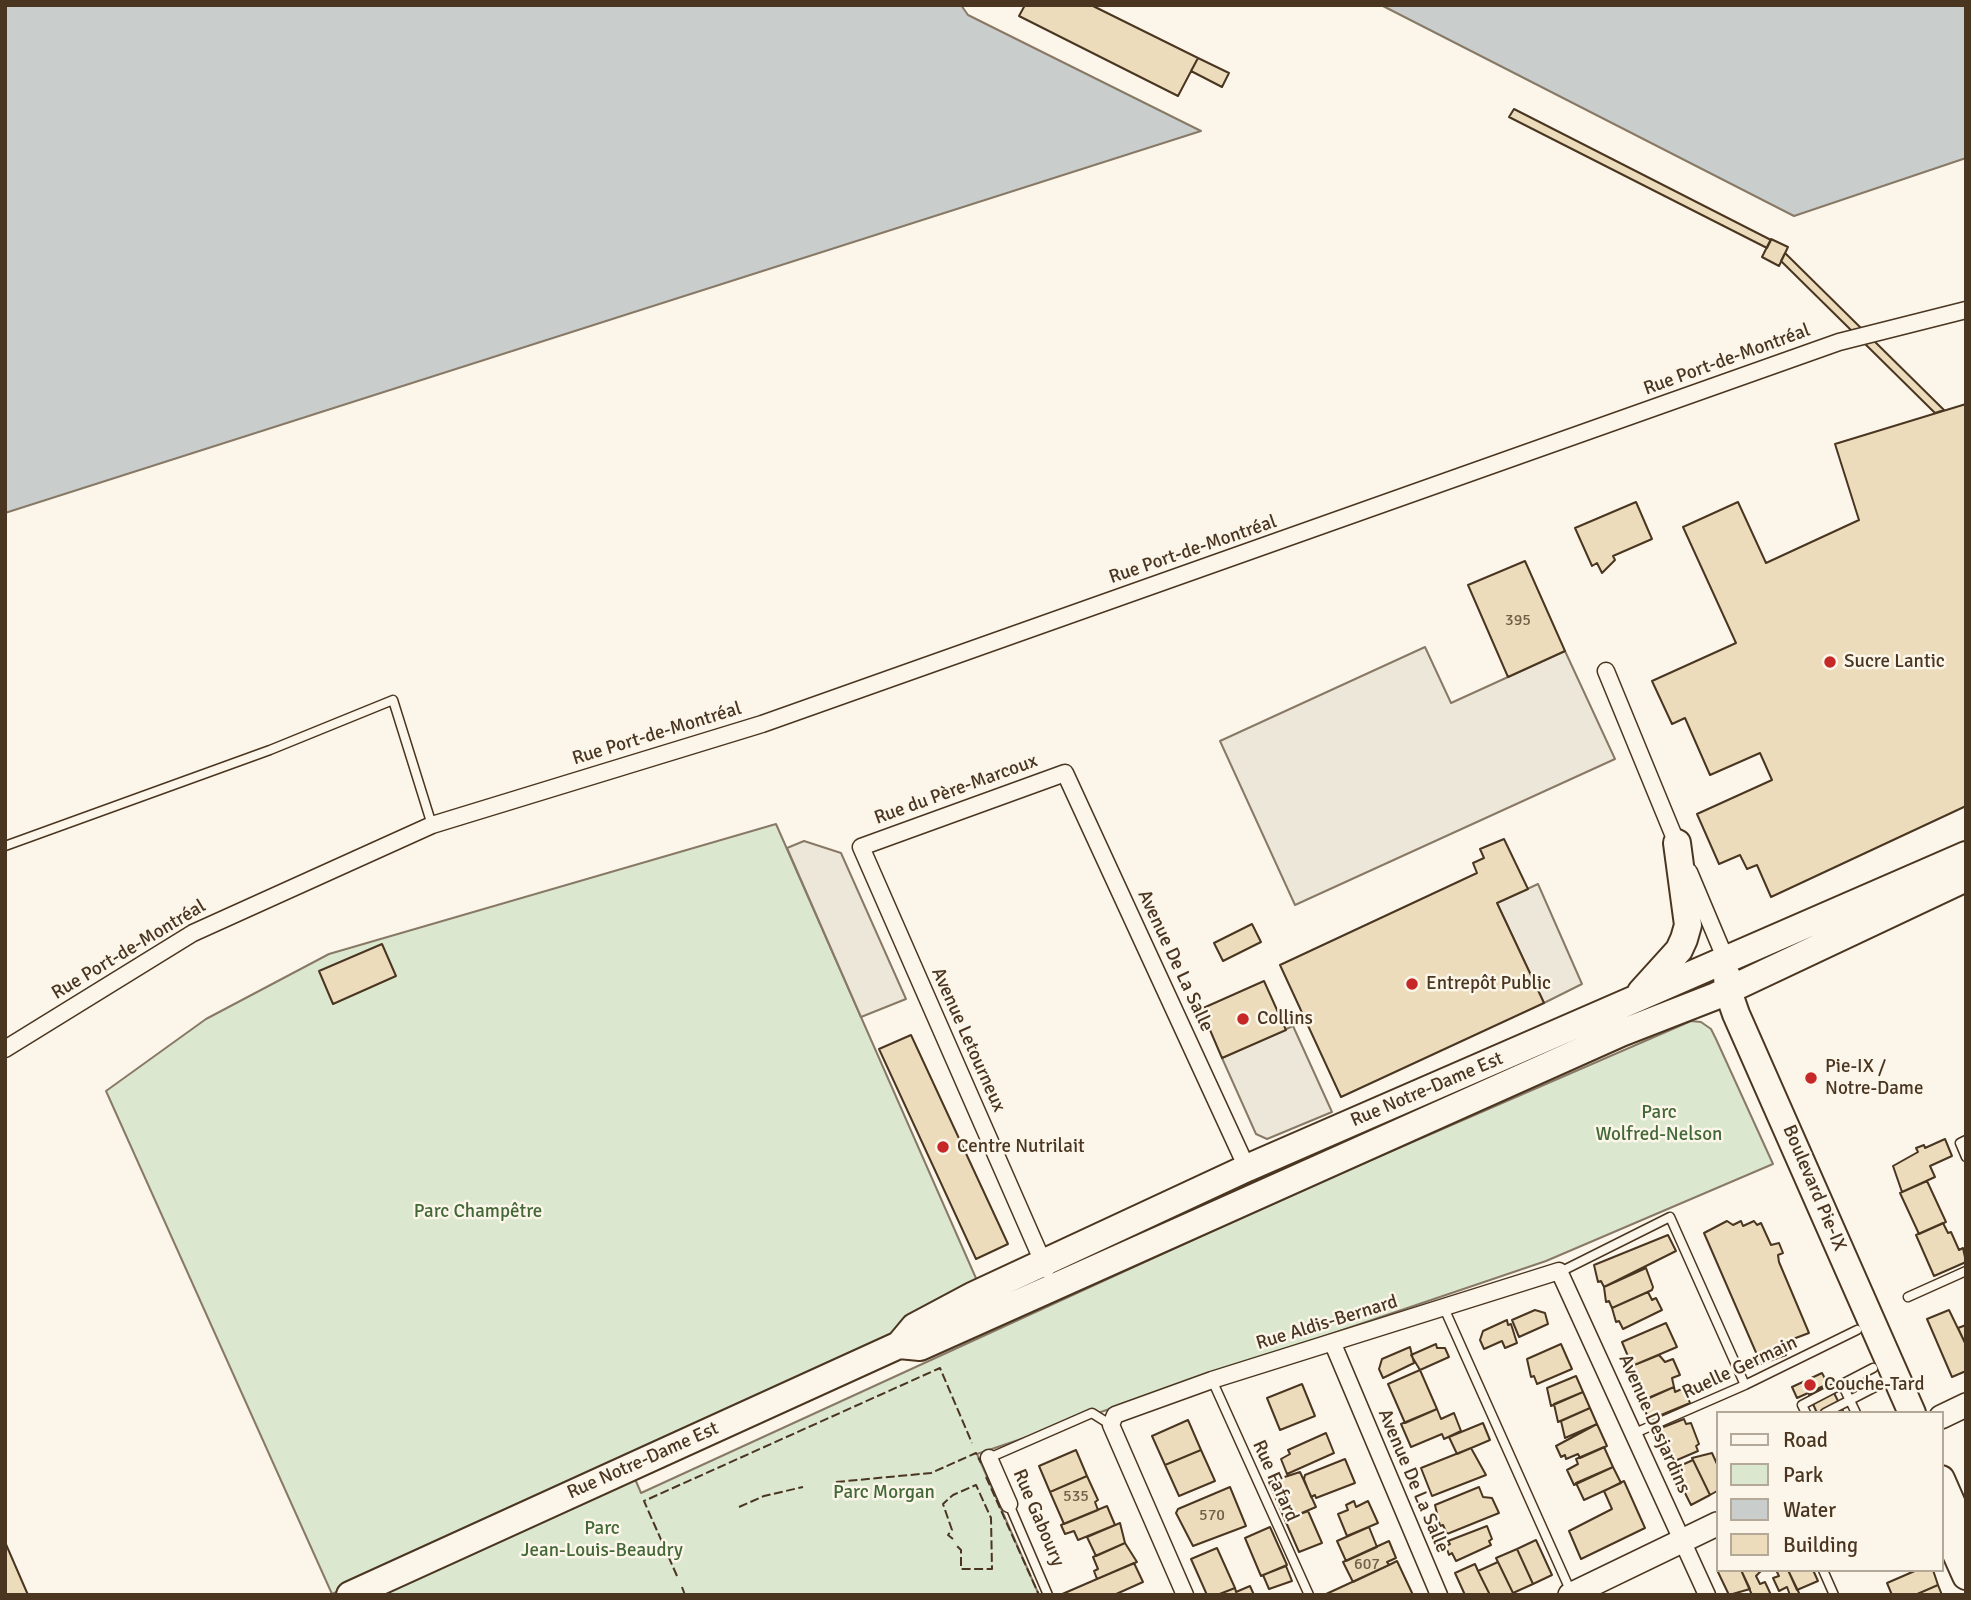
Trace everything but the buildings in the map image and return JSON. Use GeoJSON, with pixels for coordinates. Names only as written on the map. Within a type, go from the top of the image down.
{"type":"FeatureCollection","features":[{"type":"Feature","properties":{"kind":"main road"},"geometry":{"type":"LineString","coordinates":[[1634,1000],[1679,950],[1688,925],[1677,843]]}},
{"type":"Feature","properties":{"kind":"main road","name":"Rue Notre-Dame Est"},"geometry":{"type":"LineString","coordinates":[[350,1595],[899,1345],[920,1347],[1247,1168],[1966,855]]}},
{"type":"Feature","properties":{"kind":"main road","name":"Rue Notre-Dame Est"},"geometry":{"type":"LineString","coordinates":[[1048,1275],[1621,1033],[1722,994],[1966,878]]}},
{"type":"Feature","properties":{"kind":"main road"},"geometry":{"type":"LineString","coordinates":[[1722,994],[1726,960]]}},
{"type":"Feature","properties":{"kind":"main road","name":"Boulevard Pie-IX"},"geometry":{"type":"LineString","coordinates":[[1722,994],[1857,1330],[1893,1411]]}},
{"type":"Feature","properties":{"kind":"main road","name":"Boulevard Pie-IX"},"geometry":{"type":"LineString","coordinates":[[1722,994],[1911,1411]]}},
{"type":"Feature","properties":{"kind":"main road"},"geometry":{"type":"LineString","coordinates":[[1943,1484],[1966,1536]]}},
{"type":"Feature","properties":{"kind":"main road"},"geometry":{"type":"LineString","coordinates":[[1943,1524],[1966,1576]]}},
{"type":"Feature","properties":{"kind":"street","name":"Rue Port-de-Montréal"},"geometry":{"type":"LineString","coordinates":[[5,1049],[193,933],[432,825],[762,724],[1832,345],[1966,310]]}},
{"type":"Feature","properties":{"kind":"street"},"geometry":{"type":"LineString","coordinates":[[1606,671],[1726,960]]}},
{"type":"Feature","properties":{"kind":"street","name":"Rue du Père-Marcoux"},"geometry":{"type":"LineString","coordinates":[[862,847],[1065,773]]}},
{"type":"Feature","properties":{"kind":"street","name":"Avenue De La Salle"},"geometry":{"type":"LineString","coordinates":[[1065,773],[1247,1168]]}},
{"type":"Feature","properties":{"kind":"street","name":"Avenue Letourneux"},"geometry":{"type":"LineString","coordinates":[[862,847],[1048,1275]]}},
{"type":"Feature","properties":{"kind":"street","name":"Rue Aldis-Bernard"},"geometry":{"type":"LineString","coordinates":[[1111,1425],[1115,1415],[1212,1380],[1562,1271]]}},
{"type":"Feature","properties":{"kind":"street","name":"Avenue Desjardins"},"geometry":{"type":"LineString","coordinates":[[1562,1271],[1707,1595]]}},
{"type":"Feature","properties":{"kind":"street","name":"Avenue De La Salle"},"geometry":{"type":"LineString","coordinates":[[1333,1344],[1439,1595]]}},
{"type":"Feature","properties":{"kind":"street"},"geometry":{"type":"LineString","coordinates":[[1943,1416],[1966,1405]]}},
{"type":"Feature","properties":{"kind":"street"},"geometry":{"type":"LineString","coordinates":[[1111,1425],[1185,1595]]}},
{"type":"Feature","properties":{"kind":"street","name":"Rue Gaboury"},"geometry":{"type":"LineString","coordinates":[[989,1458],[1009,1504]]}},
{"type":"Feature","properties":{"kind":"street"},"geometry":{"type":"LineString","coordinates":[[1571,1594],[1716,1524]]}},
{"type":"Feature","properties":{"kind":"lane"},"geometry":{"type":"LineString","coordinates":[[5,846],[270,750],[393,700],[432,825]]}},
{"type":"Feature","properties":{"kind":"lane"},"geometry":{"type":"LineString","coordinates":[[1966,1140],[1960,1143],[1966,1157]]}},
{"type":"Feature","properties":{"kind":"lane"},"geometry":{"type":"LineString","coordinates":[[1562,1271],[1670,1217],[1745,1385]]}},
{"type":"Feature","properties":{"kind":"lane"},"geometry":{"type":"LineString","coordinates":[[1908,1297],[1966,1271]]}},
{"type":"Feature","properties":{"kind":"lane"},"geometry":{"type":"LineString","coordinates":[[1444,1308],[1571,1594]]}},
{"type":"Feature","properties":{"kind":"lane","name":"Ruelle Germain"},"geometry":{"type":"LineString","coordinates":[[1635,1433],[1745,1385],[1857,1330]]}},
{"type":"Feature","properties":{"kind":"lane"},"geometry":{"type":"LineString","coordinates":[[1805,1411],[1802,1405],[1842,1384],[1877,1376]]}},
{"type":"Feature","properties":{"kind":"lane"},"geometry":{"type":"LineString","coordinates":[[1829,1411],[1850,1400],[1877,1376]]}},
{"type":"Feature","properties":{"kind":"lane","name":"Rue Fafard"},"geometry":{"type":"LineString","coordinates":[[1212,1380],[1309,1595]]}},
{"type":"Feature","properties":{"kind":"lane"},"geometry":{"type":"LineString","coordinates":[[1842,1384],[1855,1411]]}},
{"type":"Feature","properties":{"kind":"lane"},"geometry":{"type":"LineString","coordinates":[[989,1458],[1092,1413],[1111,1425]]}},
{"type":"Feature","properties":{"kind":"lane","name":"Rue Gaboury"},"geometry":{"type":"LineString","coordinates":[[1009,1504],[1048,1595]]}},
{"type":"Feature","properties":{"kind":"lane"},"geometry":{"type":"LineString","coordinates":[[1824,1572],[1833,1595]]}},
{"type":"Feature","properties":{"kind":"green space","name":"Parc Champêtre"},"geometry":{"type":"Polygon","coordinates":[[[776,824],[986,1301],[332,1594],[106,1091],[206,1019],[329,954],[776,824]]]}},
{"type":"Feature","properties":{"kind":"green space"},"geometry":{"type":"Polygon","coordinates":[[[1691,1021],[1701,1022],[1711,1029],[1773,1164],[1546,1261],[977,1454],[1039,1595],[350,1595],[630,1467],[641,1493],[1295,1193],[1691,1021]]]}},
{"type":"Feature","properties":{"kind":"shaded area"},"geometry":{"type":"Polygon","coordinates":[[[1425,647],[1451,703],[1565,651],[1615,759],[1295,905],[1220,741],[1425,647]]]}},
{"type":"Feature","properties":{"kind":"shaded area"},"geometry":{"type":"Polygon","coordinates":[[[804,841],[841,853],[906,999],[861,1017],[787,848],[804,841]]]}},
{"type":"Feature","properties":{"kind":"shaded area"},"geometry":{"type":"Polygon","coordinates":[[[1538,884],[1582,984],[1544,1003],[1497,903],[1538,884]]]}},
{"type":"Feature","properties":{"kind":"shaded area"},"geometry":{"type":"Polygon","coordinates":[[[1293,1026],[1332,1112],[1267,1139],[1256,1134],[1222,1058],[1293,1026]]]}},
{"type":"Feature","properties":{"kind":"water"},"geometry":{"type":"Polygon","coordinates":[[[5,5],[961,5],[968,15],[1201,131],[5,513],[5,5]]]}},
{"type":"Feature","properties":{"kind":"water"},"geometry":{"type":"Polygon","coordinates":[[[1381,5],[1966,5],[1966,158],[1794,216],[1381,5]]]}},
{"type":"Feature","properties":{"kind":"fence"},"geometry":{"type":"LineString","coordinates":[[677,1576],[644,1501],[940,1368],[972,1443]]}},
{"type":"Feature","properties":{"kind":"fence"},"geometry":{"type":"LineString","coordinates":[[836,1482],[931,1473],[976,1453],[981,1463]]}},
{"type":"Feature","properties":{"kind":"fence"},"geometry":{"type":"LineString","coordinates":[[986,1477],[1039,1595]]}},
{"type":"Feature","properties":{"kind":"fence"},"geometry":{"type":"LineString","coordinates":[[953,1539],[948,1535],[952,1530],[943,1504],[953,1495],[976,1485],[991,1518],[992,1569],[961,1569],[961,1550],[957,1546]]}},
{"type":"Feature","properties":{"kind":"fence"},"geometry":{"type":"LineString","coordinates":[[739,1507],[764,1496],[803,1487]]}},
{"type":"Feature","properties":{"kind":"fence"},"geometry":{"type":"LineString","coordinates":[[682,1587],[685,1595]]}},
{"type":"Feature","properties":{"kind":"place","name":"Sucre Lantic"},"geometry":{"type":"Point","coordinates":[1830,662]}},
{"type":"Feature","properties":{"kind":"place","name":"Entrepôt Public"},"geometry":{"type":"Point","coordinates":[1412,984]}},
{"type":"Feature","properties":{"kind":"place","name":"Collins"},"geometry":{"type":"Point","coordinates":[1243,1019]}},
{"type":"Feature","properties":{"kind":"place","name":"Pie-IX / Notre-Dame"},"geometry":{"type":"Point","coordinates":[1811,1078]}},
{"type":"Feature","properties":{"kind":"place","name":"Centre Nutrilait"},"geometry":{"type":"Point","coordinates":[943,1147]}},
{"type":"Feature","properties":{"kind":"place","name":"Couche-Tard"},"geometry":{"type":"Point","coordinates":[1810,1385]}},
{"type":"Feature","properties":{"kind":"park label","name":"Parc Wolfred-Nelson"},"geometry":{"type":"Point","coordinates":[1659,1124]}},
{"type":"Feature","properties":{"kind":"park label","name":"Parc Morgan"},"geometry":{"type":"Point","coordinates":[884,1493]}},
{"type":"Feature","properties":{"kind":"park label","name":"Parc Jean-Louis-Beaudry"},"geometry":{"type":"Point","coordinates":[602,1540]}}]}
